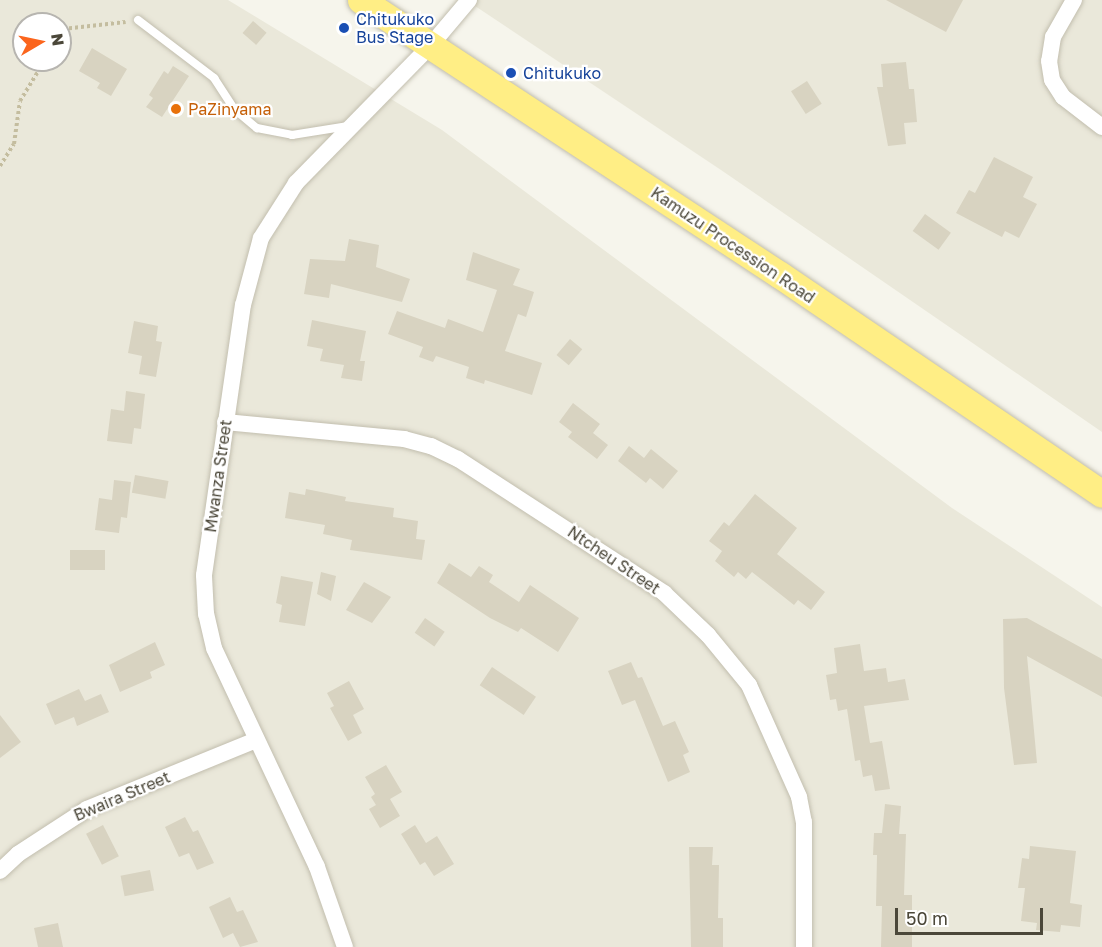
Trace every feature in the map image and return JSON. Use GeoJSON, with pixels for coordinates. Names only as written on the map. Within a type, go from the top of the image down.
{"type":"FeatureCollection","features":[{"type":"Feature","properties":{"kind":"highway","name":"Kamuzu Procession Road"},"geometry":{"type":"LineString","coordinates":[[361,0],[1102,494]]}},
{"type":"Feature","properties":{"kind":"street","name":"Mwanza Street"},"geometry":{"type":"LineString","coordinates":[[345,947],[317,867],[214,648],[204,595],[225,422],[248,278],[261,238],[296,183],[431,45],[469,0]]}},
{"type":"Feature","properties":{"kind":"street"},"geometry":{"type":"LineString","coordinates":[[1074,0],[1053,37],[1049,61],[1052,80],[1063,97],[1102,127]]}},
{"type":"Feature","properties":{"kind":"street","name":"Ntcheu Street"},"geometry":{"type":"LineString","coordinates":[[225,422],[404,439],[431,446],[468,465],[664,593],[708,635],[749,685],[799,797],[804,822],[804,947]]}},
{"type":"Feature","properties":{"kind":"street","name":"Bwaira Street"},"geometry":{"type":"LineString","coordinates":[[0,871],[18,854],[87,809],[256,740]]}},
{"type":"Feature","properties":{"kind":"lane"},"geometry":{"type":"LineString","coordinates":[[138,20],[214,78],[234,109],[257,128],[292,135],[351,125]]}},
{"type":"Feature","properties":{"kind":"path"},"geometry":{"type":"LineString","coordinates":[[72,28],[138,20]]}},
{"type":"Feature","properties":{"kind":"path"},"geometry":{"type":"LineString","coordinates":[[0,166],[14,144],[20,101],[38,72]]}},
{"type":"Feature","properties":{"kind":"shaded area"},"geometry":{"type":"Polygon","coordinates":[[[0,0],[228,0],[442,130],[952,508],[1102,607],[1102,947],[0,947],[0,0]]]}},
{"type":"Feature","properties":{"kind":"shaded area"},"geometry":{"type":"Polygon","coordinates":[[[466,0],[1102,0],[1102,432],[721,170],[466,0]]]}},
{"type":"Feature","properties":{"kind":"building"},"geometry":{"type":"Polygon","coordinates":[[[886,0],[963,0],[946,32],[886,0]]]}},
{"type":"Feature","properties":{"kind":"building"},"geometry":{"type":"Polygon","coordinates":[[[253,21],[267,33],[256,45],[243,33],[253,21]]]}},
{"type":"Feature","properties":{"kind":"building"},"geometry":{"type":"Polygon","coordinates":[[[92,48],[127,69],[111,96],[97,88],[100,83],[79,71],[92,48]]]}},
{"type":"Feature","properties":{"kind":"building"},"geometry":{"type":"Polygon","coordinates":[[[906,62],[909,89],[914,89],[917,122],[904,123],[906,144],[888,146],[877,87],[883,87],[881,64],[906,62]]]}},
{"type":"Feature","properties":{"kind":"building"},"geometry":{"type":"Polygon","coordinates":[[[173,66],[189,76],[162,117],[146,107],[153,98],[149,95],[164,71],[168,74],[173,66]]]}},
{"type":"Feature","properties":{"kind":"building"},"geometry":{"type":"Polygon","coordinates":[[[807,81],[822,104],[806,114],[791,91],[807,81]]]}},
{"type":"Feature","properties":{"kind":"building"},"geometry":{"type":"Polygon","coordinates":[[[994,157],[1033,177],[1023,197],[1037,204],[1019,238],[1005,231],[1002,237],[956,213],[969,190],[975,193],[994,157]]]}},
{"type":"Feature","properties":{"kind":"building"},"geometry":{"type":"Polygon","coordinates":[[[925,214],[951,233],[939,250],[913,231],[925,214]]]}},
{"type":"Feature","properties":{"kind":"building"},"geometry":{"type":"Polygon","coordinates":[[[349,239],[379,245],[376,267],[410,279],[402,302],[331,284],[329,298],[304,294],[310,259],[345,261],[349,239]]]}},
{"type":"Feature","properties":{"kind":"building"},"geometry":{"type":"Polygon","coordinates":[[[473,252],[520,269],[513,285],[534,292],[526,317],[518,314],[505,351],[542,363],[532,395],[485,380],[484,384],[466,378],[469,367],[436,356],[433,362],[419,357],[423,347],[388,334],[397,311],[445,328],[448,319],[483,332],[497,290],[466,280],[473,252]]]}},
{"type":"Feature","properties":{"kind":"building"},"geometry":{"type":"Polygon","coordinates":[[[312,320],[366,331],[360,361],[365,361],[362,381],[341,378],[344,365],[320,361],[323,349],[307,346],[312,320]]]}},
{"type":"Feature","properties":{"kind":"building"},"geometry":{"type":"Polygon","coordinates":[[[134,321],[158,326],[156,341],[162,342],[156,377],[139,374],[142,356],[128,353],[134,321]]]}},
{"type":"Feature","properties":{"kind":"building"},"geometry":{"type":"Polygon","coordinates":[[[570,339],[582,349],[569,365],[557,355],[570,339]]]}},
{"type":"Feature","properties":{"kind":"building"},"geometry":{"type":"Polygon","coordinates":[[[126,391],[145,394],[141,429],[134,428],[132,444],[107,441],[111,409],[124,411],[126,391]]]}},
{"type":"Feature","properties":{"kind":"building"},"geometry":{"type":"Polygon","coordinates":[[[573,403],[600,424],[593,433],[608,445],[597,459],[568,437],[572,432],[559,422],[573,403]]]}},
{"type":"Feature","properties":{"kind":"building"},"geometry":{"type":"Polygon","coordinates":[[[629,446],[644,458],[651,449],[678,471],[663,489],[650,478],[646,483],[618,461],[629,446]]]}},
{"type":"Feature","properties":{"kind":"building"},"geometry":{"type":"Polygon","coordinates":[[[135,475],[168,481],[165,499],[132,493],[135,475]]]}},
{"type":"Feature","properties":{"kind":"building"},"geometry":{"type":"Polygon","coordinates":[[[114,480],[131,482],[127,518],[121,517],[119,533],[95,530],[99,498],[112,500],[114,480]]]}},
{"type":"Feature","properties":{"kind":"building"},"geometry":{"type":"Polygon","coordinates":[[[306,489],[346,497],[345,501],[394,508],[393,517],[418,521],[416,539],[425,540],[422,560],[350,550],[352,540],[323,534],[325,525],[285,518],[289,492],[305,495],[306,489]]]}},
{"type":"Feature","properties":{"kind":"building"},"geometry":{"type":"Polygon","coordinates":[[[755,494],[797,528],[777,554],[825,592],[811,610],[798,600],[794,605],[752,572],[746,579],[738,572],[734,577],[715,561],[722,551],[709,541],[724,522],[729,526],[755,494]]]}},
{"type":"Feature","properties":{"kind":"building"},"geometry":{"type":"Polygon","coordinates":[[[70,550],[105,550],[105,570],[70,570],[70,550]]]}},
{"type":"Feature","properties":{"kind":"building"},"geometry":{"type":"Polygon","coordinates":[[[449,563],[471,577],[479,566],[493,575],[489,582],[519,602],[530,585],[579,618],[558,652],[521,628],[518,632],[490,618],[437,583],[449,563]]]}},
{"type":"Feature","properties":{"kind":"building"},"geometry":{"type":"Polygon","coordinates":[[[321,572],[336,576],[331,601],[317,594],[321,572]]]}},
{"type":"Feature","properties":{"kind":"building"},"geometry":{"type":"Polygon","coordinates":[[[281,576],[313,582],[305,626],[279,622],[282,605],[276,603],[281,576]]]}},
{"type":"Feature","properties":{"kind":"building"},"geometry":{"type":"Polygon","coordinates":[[[364,582],[391,597],[372,623],[346,610],[364,582]]]}},
{"type":"Feature","properties":{"kind":"building"},"geometry":{"type":"Polygon","coordinates":[[[425,618],[445,632],[434,647],[415,633],[425,618]]]}},
{"type":"Feature","properties":{"kind":"building"},"geometry":{"type":"Polygon","coordinates":[[[1027,618],[1102,659],[1102,697],[1027,656],[1037,763],[1014,765],[1004,688],[1003,619],[1027,618]]]}},
{"type":"Feature","properties":{"kind":"building"},"geometry":{"type":"Polygon","coordinates":[[[155,642],[165,665],[150,672],[152,678],[120,692],[109,665],[155,642]]]}},
{"type":"Feature","properties":{"kind":"building"},"geometry":{"type":"Polygon","coordinates":[[[860,644],[864,671],[886,668],[888,682],[905,679],[909,700],[864,706],[870,743],[882,741],[890,789],[875,791],[872,775],[863,777],[860,760],[855,761],[847,709],[838,711],[836,699],[830,700],[826,675],[837,673],[834,648],[860,644]]]}},
{"type":"Feature","properties":{"kind":"building"},"geometry":{"type":"Polygon","coordinates":[[[631,662],[638,678],[642,677],[663,726],[675,721],[689,752],[683,755],[690,772],[668,782],[635,700],[622,705],[608,671],[631,662]]]}},
{"type":"Feature","properties":{"kind":"building"},"geometry":{"type":"Polygon","coordinates":[[[492,667],[536,697],[524,715],[480,685],[492,667]]]}},
{"type":"Feature","properties":{"kind":"building"},"geometry":{"type":"Polygon","coordinates":[[[349,681],[364,709],[353,715],[362,733],[348,741],[330,708],[334,706],[327,693],[349,681]]]}},
{"type":"Feature","properties":{"kind":"building"},"geometry":{"type":"Polygon","coordinates":[[[79,689],[85,701],[101,694],[109,712],[77,726],[74,717],[55,725],[46,704],[79,689]]]}},
{"type":"Feature","properties":{"kind":"building"},"geometry":{"type":"Polygon","coordinates":[[[0,715],[21,742],[0,758],[0,715]]]}},
{"type":"Feature","properties":{"kind":"building"},"geometry":{"type":"Polygon","coordinates":[[[386,765],[402,792],[390,799],[400,816],[380,828],[369,809],[376,805],[371,797],[375,794],[365,777],[386,765]]]}},
{"type":"Feature","properties":{"kind":"building"},"geometry":{"type":"Polygon","coordinates":[[[885,804],[901,806],[899,834],[906,834],[904,895],[912,895],[912,947],[881,947],[882,906],[876,906],[877,855],[873,855],[874,833],[882,833],[885,804]]]}},
{"type":"Feature","properties":{"kind":"building"},"geometry":{"type":"Polygon","coordinates":[[[185,817],[193,832],[198,830],[214,863],[197,870],[189,853],[179,857],[165,827],[185,817]]]}},
{"type":"Feature","properties":{"kind":"building"},"geometry":{"type":"Polygon","coordinates":[[[103,825],[119,856],[102,865],[86,834],[103,825]]]}},
{"type":"Feature","properties":{"kind":"building"},"geometry":{"type":"Polygon","coordinates":[[[415,825],[426,843],[437,836],[454,864],[434,876],[425,862],[420,865],[401,834],[415,825]]]}},
{"type":"Feature","properties":{"kind":"building"},"geometry":{"type":"Polygon","coordinates":[[[1030,846],[1076,851],[1070,903],[1082,905],[1080,927],[1061,925],[1060,932],[1036,930],[1037,923],[1021,921],[1025,888],[1018,888],[1022,858],[1029,859],[1030,846]]]}},
{"type":"Feature","properties":{"kind":"building"},"geometry":{"type":"Polygon","coordinates":[[[689,847],[713,847],[712,865],[719,865],[718,918],[723,918],[723,947],[691,947],[689,847]]]}},
{"type":"Feature","properties":{"kind":"building"},"geometry":{"type":"Polygon","coordinates":[[[150,870],[154,891],[125,896],[121,876],[150,870]]]}},
{"type":"Feature","properties":{"kind":"building"},"geometry":{"type":"Polygon","coordinates":[[[230,897],[237,912],[243,910],[258,942],[240,947],[233,933],[223,938],[209,907],[230,897]]]}},
{"type":"Feature","properties":{"kind":"building"},"geometry":{"type":"Polygon","coordinates":[[[58,923],[63,947],[38,947],[34,928],[58,923]]]}},
{"type":"Feature","properties":{"kind":"place","name":"Chitukuko Bus Stage"},"geometry":{"type":"Point","coordinates":[344,28]}},
{"type":"Feature","properties":{"kind":"place","name":"Chitukuko"},"geometry":{"type":"Point","coordinates":[511,73]}},
{"type":"Feature","properties":{"kind":"place","name":"PaZinyama"},"geometry":{"type":"Point","coordinates":[176,109]}}]}
